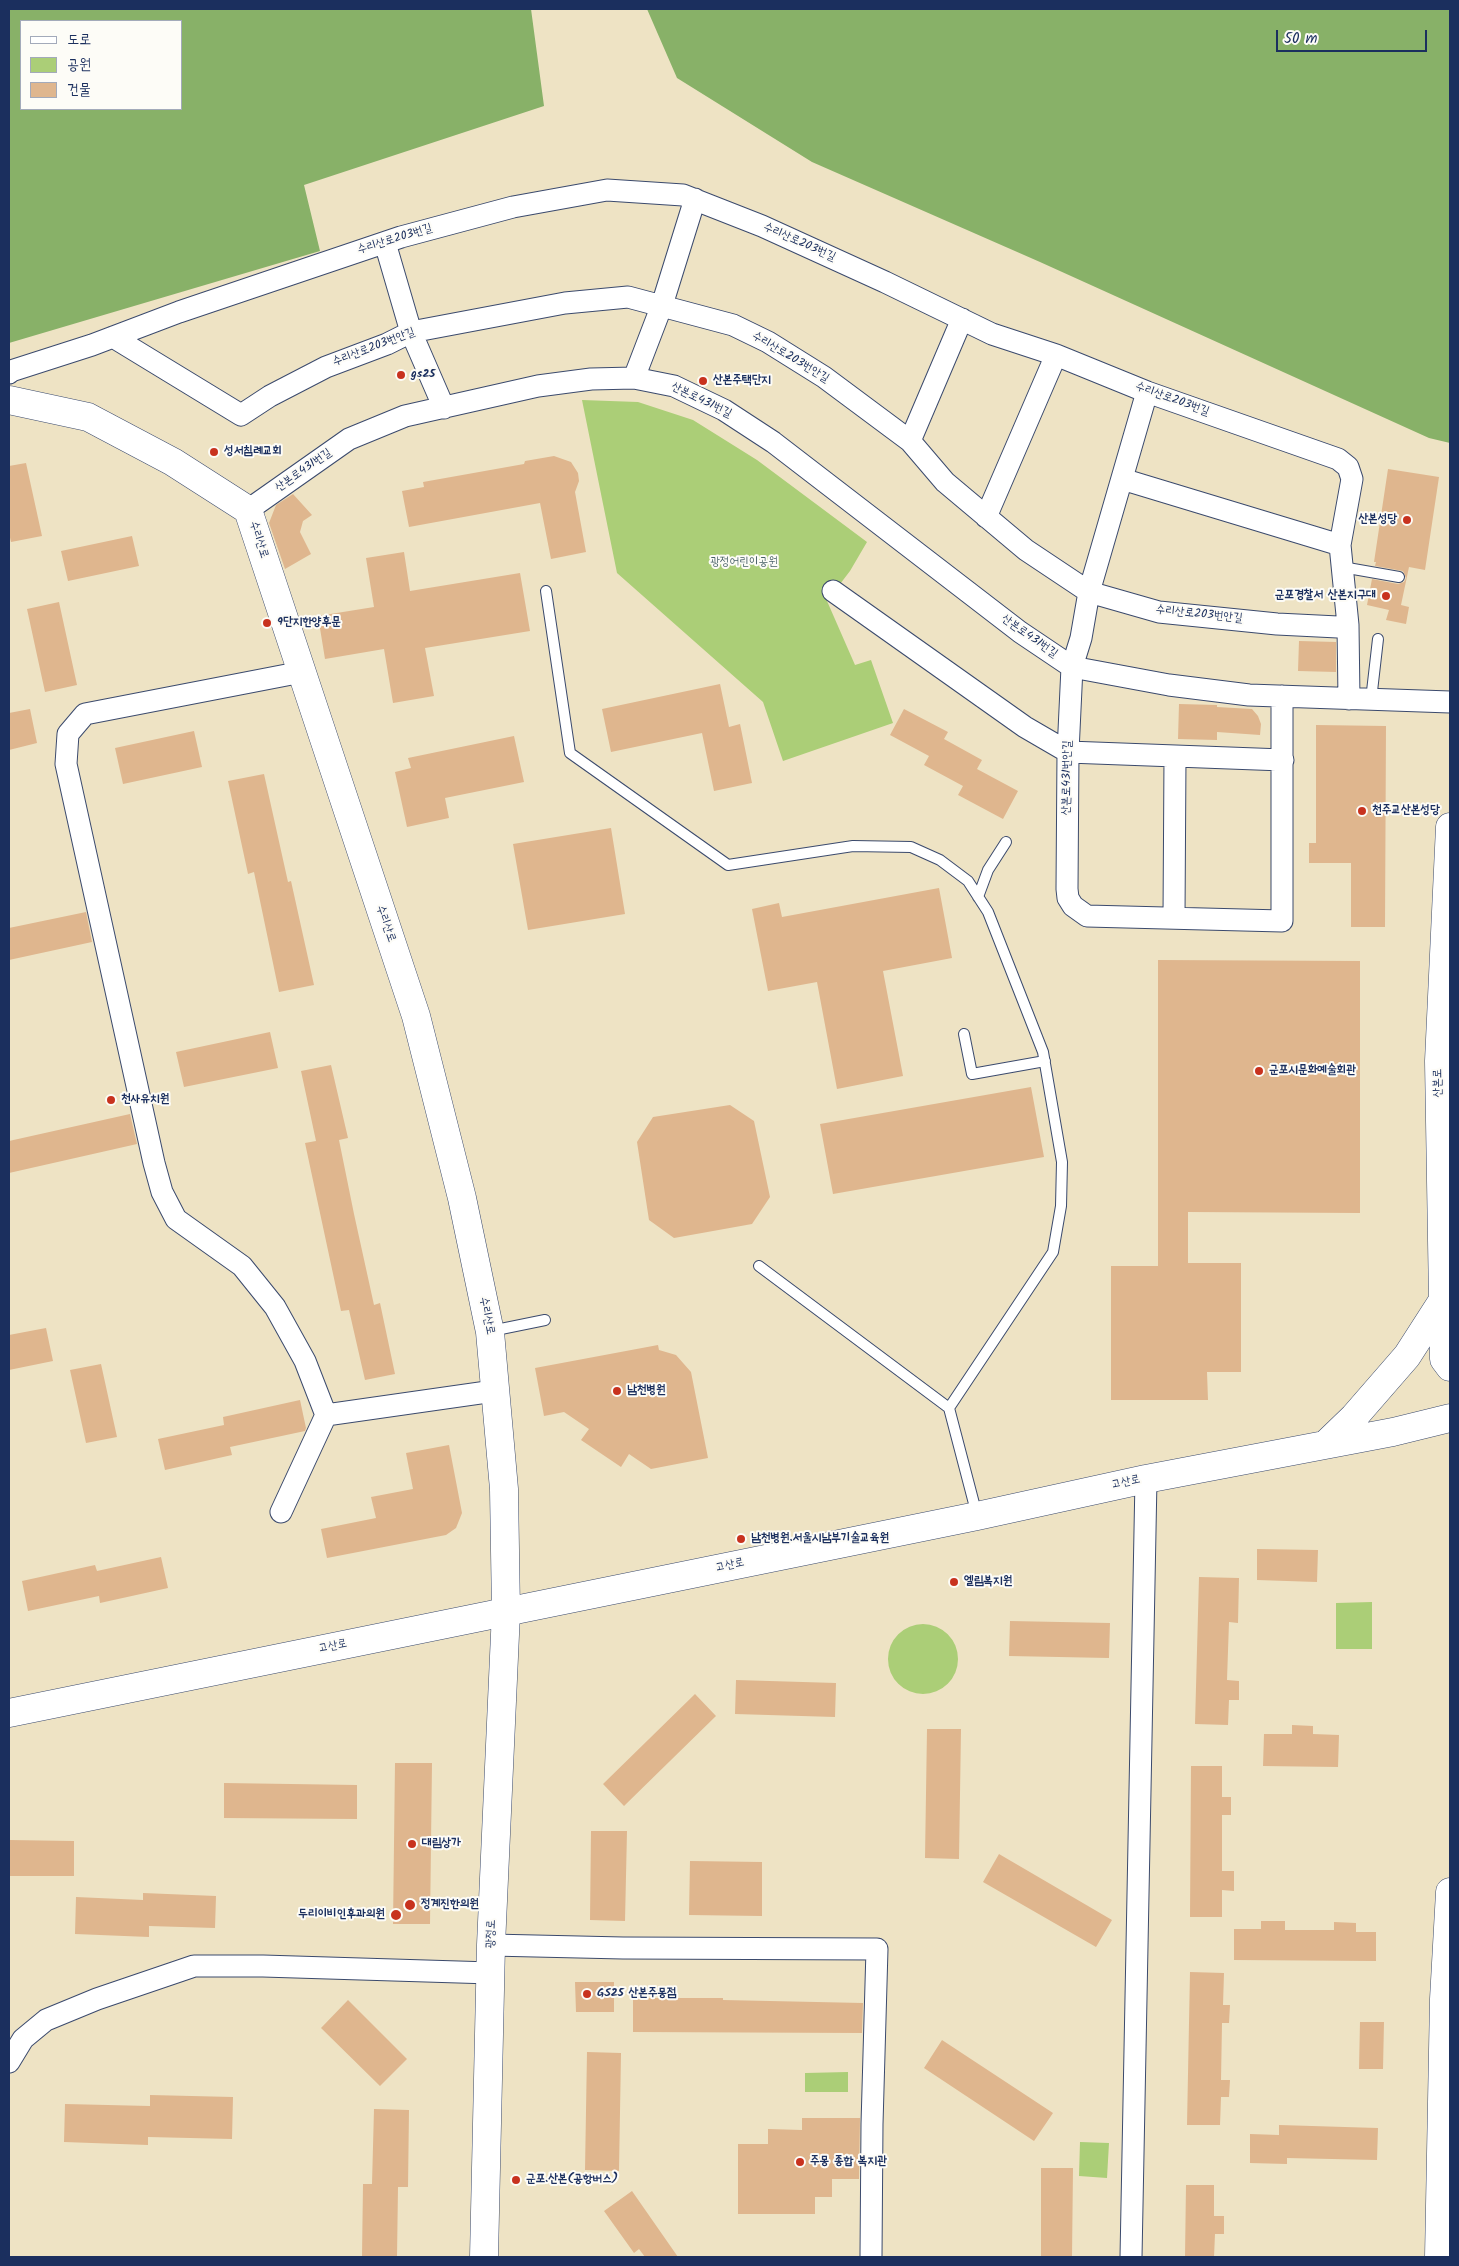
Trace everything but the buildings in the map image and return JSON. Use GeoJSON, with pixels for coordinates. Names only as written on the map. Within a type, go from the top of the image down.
{"type":"FeatureCollection","features":[{"type":"Feature","properties":{"kind":"street","name":"수리산로203번길"},"geometry":{"type":"LineString","coordinates":[[9,373],[11,370],[113,338],[179,312],[385,242],[513,207],[607,190],[683,195],[762,226],[885,282],[992,334],[1056,354],[1147,392],[1343,463],[1348,467],[1352,479],[1340,545],[1348,625],[1348,699]]}},
{"type":"Feature","properties":{"kind":"street"},"geometry":{"type":"LineString","coordinates":[[634,378],[662,305],[695,200]]}},
{"type":"Feature","properties":{"kind":"street"},"geometry":{"type":"LineString","coordinates":[[385,242],[410,332],[444,408]]}},
{"type":"Feature","properties":{"kind":"street","name":"수리산로203번안길"},"geometry":{"type":"LineString","coordinates":[[113,338],[241,415],[270,396],[326,367],[387,344],[410,332],[565,303],[628,297],[733,325],[768,342],[824,377],[910,441],[945,482],[1026,550],[1089,592],[1159,612],[1277,624],[1338,627],[1348,625]]}},
{"type":"Feature","properties":{"kind":"street"},"geometry":{"type":"LineString","coordinates":[[910,441],[962,319]]}},
{"type":"Feature","properties":{"kind":"street"},"geometry":{"type":"LineString","coordinates":[[986,517],[1056,354]]}},
{"type":"Feature","properties":{"kind":"street","name":"산본로431번길"},"geometry":{"type":"LineString","coordinates":[[248,510],[349,439],[405,416],[538,386],[591,379],[634,378],[674,386],[724,410],[773,442],[1012,626],[1072,667],[1169,685],[1249,695],[1450,702]]}},
{"type":"Feature","properties":{"kind":"street","name":"산본로431번길"},"geometry":{"type":"LineString","coordinates":[[1072,667],[1081,638],[1089,592],[1147,392]]}},
{"type":"Feature","properties":{"kind":"street","name":"수리산로"},"geometry":{"type":"LineString","coordinates":[[9,400],[88,417],[173,462],[248,510],[416,1016],[462,1198],[490,1332],[504,1489],[506,1612]]}},
{"type":"Feature","properties":{"kind":"street"},"geometry":{"type":"LineString","coordinates":[[1122,479],[1340,545]]}},
{"type":"Feature","properties":{"kind":"street"},"geometry":{"type":"LineString","coordinates":[[833,591],[1025,727],[1068,752],[1283,760]]}},
{"type":"Feature","properties":{"kind":"street","name":"산본로431번안길"},"geometry":{"type":"LineString","coordinates":[[1072,667],[1068,752],[1068,898],[1072,906],[1087,916],[1174,917]]}},
{"type":"Feature","properties":{"kind":"street"},"geometry":{"type":"LineString","coordinates":[[281,1512],[326,1415],[305,1361],[275,1306],[242,1266],[176,1219],[162,1192],[66,764],[68,734],[85,714],[302,672]]}},
{"type":"Feature","properties":{"kind":"street"},"geometry":{"type":"LineString","coordinates":[[1175,757],[1174,917],[1282,921],[1282,696]]}},
{"type":"Feature","properties":{"kind":"street","name":"산본로"},"geometry":{"type":"LineString","coordinates":[[1450,827],[1439,1061],[1444,1359],[1450,1366]]}},
{"type":"Feature","properties":{"kind":"street"},"geometry":{"type":"LineString","coordinates":[[1326,1444],[1354,1417],[1407,1356],[1443,1300]]}},
{"type":"Feature","properties":{"kind":"street"},"geometry":{"type":"LineString","coordinates":[[326,1415],[494,1391]]}},
{"type":"Feature","properties":{"kind":"street","name":"고산로"},"geometry":{"type":"LineString","coordinates":[[9,1713],[1450,1418]]}},
{"type":"Feature","properties":{"kind":"street"},"geometry":{"type":"LineString","coordinates":[[1131,2257],[1146,1479]]}},
{"type":"Feature","properties":{"kind":"street","name":"광정로"},"geometry":{"type":"LineString","coordinates":[[484,2257],[491,1945],[506,1612]]}},
{"type":"Feature","properties":{"kind":"street"},"geometry":{"type":"LineString","coordinates":[[1439,2257],[1446,2078],[1444,2000],[1450,1892]]}},
{"type":"Feature","properties":{"kind":"street"},"geometry":{"type":"LineString","coordinates":[[491,1945],[623,1948],[877,1949],[872,2124],[871,2257]]}},
{"type":"Feature","properties":{"kind":"street"},"geometry":{"type":"LineString","coordinates":[[9,2062],[23,2039],[46,2020],[97,1999],[194,1966],[263,1966],[491,1973]]}},
{"type":"Feature","properties":{"kind":"lane"},"geometry":{"type":"LineString","coordinates":[[1342,567],[1399,576]]}},
{"type":"Feature","properties":{"kind":"lane"},"geometry":{"type":"LineString","coordinates":[[546,591],[570,753],[728,865],[853,846],[911,847],[940,860],[968,881],[988,912],[1043,1052],[1062,1162],[1061,1206],[1053,1252],[949,1408]]}},
{"type":"Feature","properties":{"kind":"lane"},"geometry":{"type":"LineString","coordinates":[[1371,700],[1378,639]]}},
{"type":"Feature","properties":{"kind":"lane"},"geometry":{"type":"LineString","coordinates":[[978,897],[988,870],[1006,842]]}},
{"type":"Feature","properties":{"kind":"lane"},"geometry":{"type":"LineString","coordinates":[[964,1034],[972,1074],[1045,1061]]}},
{"type":"Feature","properties":{"kind":"lane"},"geometry":{"type":"LineString","coordinates":[[759,1266],[949,1408],[977,1516]]}},
{"type":"Feature","properties":{"kind":"lane"},"geometry":{"type":"LineString","coordinates":[[490,1332],[545,1320]]}},
{"type":"Feature","properties":{"kind":"green space"},"geometry":{"type":"Polygon","coordinates":[[[9,9],[531,9],[544,106],[304,185],[320,251],[9,343],[9,9]]]}},
{"type":"Feature","properties":{"kind":"green space"},"geometry":{"type":"Polygon","coordinates":[[[647,9],[1450,9],[1450,443],[1429,438],[1040,262],[812,162],[677,78],[647,9]]]}},
{"type":"Feature","properties":{"kind":"green space","name":"광정어린이공원"},"geometry":{"type":"Polygon","coordinates":[[[582,400],[638,402],[693,420],[757,460],[867,542],[850,571],[827,601],[855,665],[871,660],[893,723],[783,761],[763,702],[617,573],[582,400]]]}},
{"type":"Feature","properties":{"kind":"green space"},"geometry":{"type":"Polygon","coordinates":[[[1372,1602],[1372,1649],[1336,1649],[1336,1603],[1372,1602]]]}},
{"type":"Feature","properties":{"kind":"green space"},"geometry":{"type":"Polygon","coordinates":[[[923,1624],[936,1627],[948,1634],[955,1646],[958,1659],[955,1672],[948,1684],[936,1691],[923,1694],[910,1691],[898,1684],[891,1672],[888,1659],[891,1646],[898,1634],[910,1627],[923,1624]]]}},
{"type":"Feature","properties":{"kind":"green space"},"geometry":{"type":"Polygon","coordinates":[[[848,2072],[848,2092],[805,2092],[805,2073],[848,2072]]]}},
{"type":"Feature","properties":{"kind":"green space"},"geometry":{"type":"Polygon","coordinates":[[[1080,2142],[1109,2143],[1107,2178],[1079,2176],[1080,2142]]]}},
{"type":"Feature","properties":{"kind":"place","name":"gs25"},"geometry":{"type":"Point","coordinates":[401,375]}},
{"type":"Feature","properties":{"kind":"place","name":"산본주택단지"},"geometry":{"type":"Point","coordinates":[703,381]}},
{"type":"Feature","properties":{"kind":"place","name":"성서침례교회"},"geometry":{"type":"Point","coordinates":[214,452]}},
{"type":"Feature","properties":{"kind":"place","name":"산본성당"},"geometry":{"type":"Point","coordinates":[1407,520]}},
{"type":"Feature","properties":{"kind":"place","name":"군포경찰서 산본지구대"},"geometry":{"type":"Point","coordinates":[1386,596]}},
{"type":"Feature","properties":{"kind":"place","name":"9단지한양후문"},"geometry":{"type":"Point","coordinates":[267,623]}},
{"type":"Feature","properties":{"kind":"place","name":"천주교산본성당"},"geometry":{"type":"Point","coordinates":[1362,811]}},
{"type":"Feature","properties":{"kind":"place","name":"군포시문화예술회관"},"geometry":{"type":"Point","coordinates":[1259,1071]}},
{"type":"Feature","properties":{"kind":"place","name":"천사유치원"},"geometry":{"type":"Point","coordinates":[111,1100]}},
{"type":"Feature","properties":{"kind":"place","name":"남천병원"},"geometry":{"type":"Point","coordinates":[617,1391]}},
{"type":"Feature","properties":{"kind":"place","name":"남천병원.서울시남부기술교육원"},"geometry":{"type":"Point","coordinates":[741,1539]}},
{"type":"Feature","properties":{"kind":"place","name":"엘림복지원"},"geometry":{"type":"Point","coordinates":[954,1582]}},
{"type":"Feature","properties":{"kind":"place","name":"대림상가"},"geometry":{"type":"Point","coordinates":[412,1844]}},
{"type":"Feature","properties":{"kind":"place","name":"정계진한의원"},"geometry":{"type":"Point","coordinates":[410,1905]}},
{"type":"Feature","properties":{"kind":"place","name":"두리이비인후과의원"},"geometry":{"type":"Point","coordinates":[396,1915]}},
{"type":"Feature","properties":{"kind":"place","name":"GS25 산본주몽점"},"geometry":{"type":"Point","coordinates":[587,1994]}},
{"type":"Feature","properties":{"kind":"place","name":"주몽 종합 복지관"},"geometry":{"type":"Point","coordinates":[800,2162]}},
{"type":"Feature","properties":{"kind":"place","name":"군포.산본(공항버스)"},"geometry":{"type":"Point","coordinates":[516,2180]}}]}
